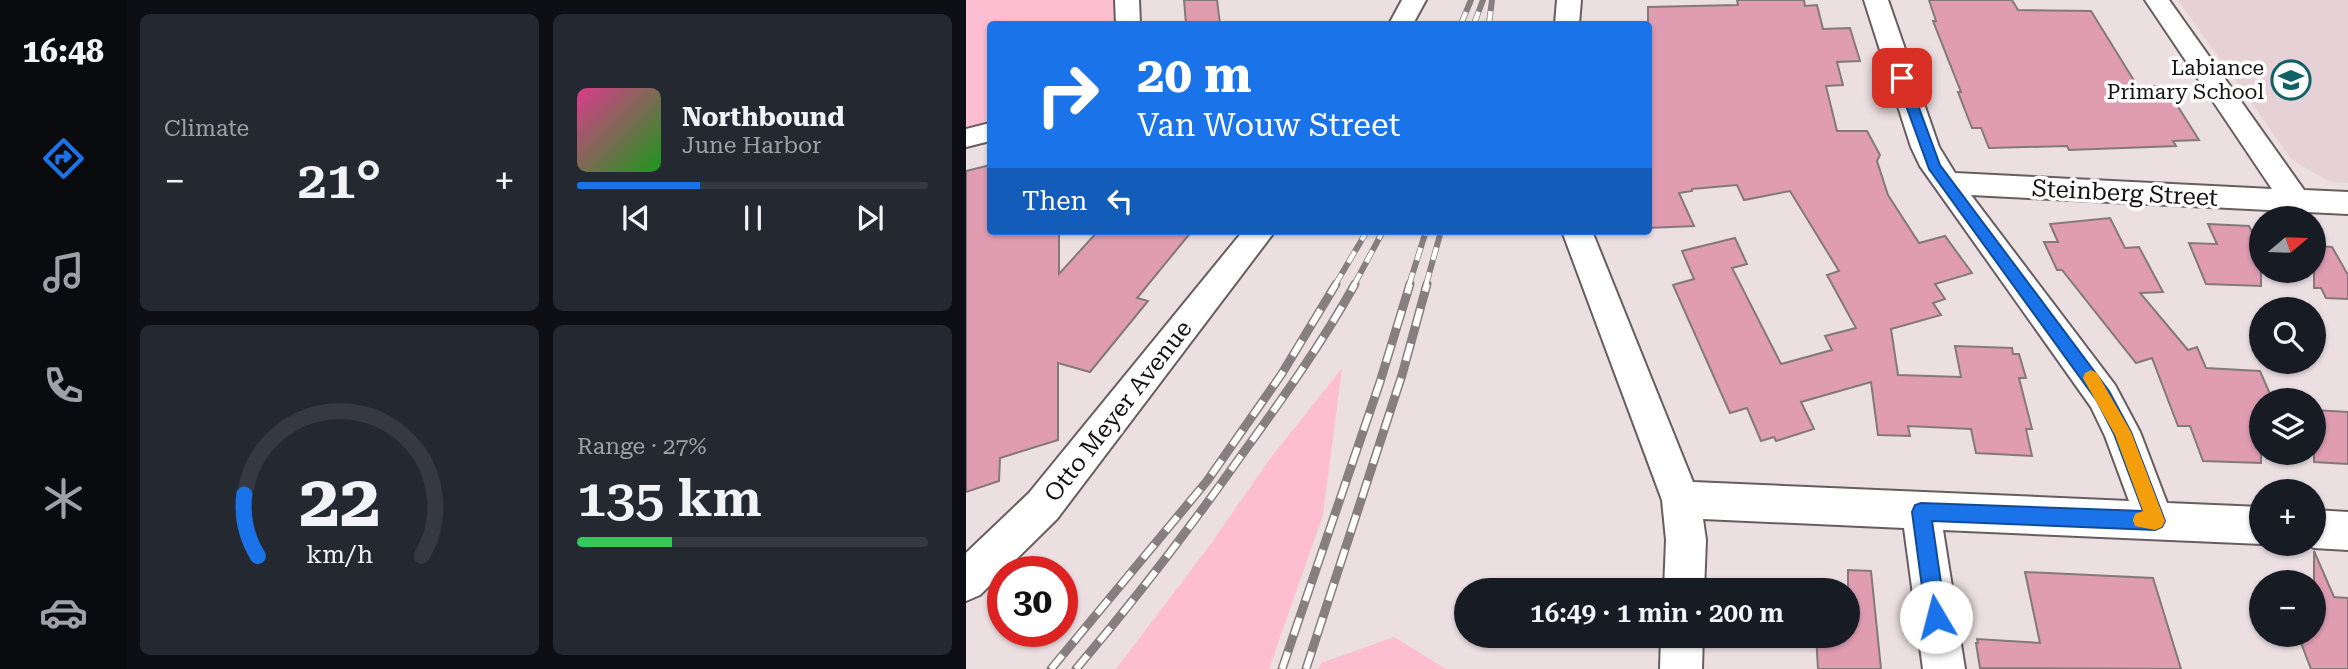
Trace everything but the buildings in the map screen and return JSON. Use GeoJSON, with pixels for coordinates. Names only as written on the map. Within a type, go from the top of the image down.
{"type":"FeatureCollection","features":[{"type":"Feature","properties":{"kind":"street"},"geometry":{"type":"LineString","coordinates":[[1127,0],[1128,21]]}},
{"type":"Feature","properties":{"kind":"street"},"geometry":{"type":"LineString","coordinates":[[1403,21],[1415,0]]}},
{"type":"Feature","properties":{"kind":"street"},"geometry":{"type":"LineString","coordinates":[[1567,21],[1569,0]]}},
{"type":"Feature","properties":{"kind":"street"},"geometry":{"type":"LineString","coordinates":[[1876,0],[1925,147],[1945,183],[2103,396],[2122,432],[2155,521]]}},
{"type":"Feature","properties":{"kind":"street"},"geometry":{"type":"LineString","coordinates":[[2157,0],[2296,201]]}},
{"type":"Feature","properties":{"kind":"street"},"geometry":{"type":"LineString","coordinates":[[966,138],[987,133]]}},
{"type":"Feature","properties":{"kind":"street","name":"Steinberg Street"},"geometry":{"type":"LineString","coordinates":[[1945,183],[2348,203]]}},
{"type":"Feature","properties":{"kind":"street","name":"Otto Meyer Avenue"},"geometry":{"type":"LineString","coordinates":[[966,581],[1043,506],[1257,235]]}},
{"type":"Feature","properties":{"kind":"street"},"geometry":{"type":"LineString","coordinates":[[1579,235],[1681,500],[1686,540],[1684,578]]}},
{"type":"Feature","properties":{"kind":"street"},"geometry":{"type":"LineString","coordinates":[[1681,500],[2249,525]]}},
{"type":"Feature","properties":{"kind":"street"},"geometry":{"type":"LineString","coordinates":[[1921,512],[1944,669]]}},
{"type":"Feature","properties":{"kind":"street"},"geometry":{"type":"LineString","coordinates":[[2326,530],[2348,531]]}},
{"type":"Feature","properties":{"kind":"street"},"geometry":{"type":"LineString","coordinates":[[1681,669],[1682,648]]}},
{"type":"Feature","properties":{"kind":"shaded area"},"geometry":{"type":"Polygon","coordinates":[[[966,0],[1116,0],[1116,21],[987,21],[987,123],[966,128],[966,0]]]}},
{"type":"Feature","properties":{"kind":"shaded area","name":"Labiance Primary School"},"geometry":{"type":"Polygon","coordinates":[[[2178,0],[2348,0],[2348,183],[2330,182],[2292,160],[2178,0]]]}},
{"type":"Feature","properties":{"kind":"shaded area"},"geometry":{"type":"Polygon","coordinates":[[[1342,368],[1323,515],[1269,669],[1116,669],[1210,545],[1269,460],[1342,368]]]}},
{"type":"Feature","properties":{"kind":"shaded area"},"geometry":{"type":"Polygon","coordinates":[[[1394,637],[1446,669],[1319,669],[1321,663],[1394,637]]]}},
{"type":"Feature","properties":{"kind":"railway"},"geometry":{"type":"LineString","coordinates":[[1462,21],[1471,0]]}},
{"type":"Feature","properties":{"kind":"railway"},"geometry":{"type":"LineString","coordinates":[[1475,21],[1483,0]]}},
{"type":"Feature","properties":{"kind":"railway"},"geometry":{"type":"LineString","coordinates":[[1489,21],[1492,0]]}},
{"type":"Feature","properties":{"kind":"railway"},"geometry":{"type":"LineString","coordinates":[[1335,285],[1365,235]]}},
{"type":"Feature","properties":{"kind":"railway"},"geometry":{"type":"LineString","coordinates":[[1354,285],[1381,235]]}},
{"type":"Feature","properties":{"kind":"railway"},"geometry":{"type":"LineString","coordinates":[[1409,285],[1425,235]]}},
{"type":"Feature","properties":{"kind":"railway"},"geometry":{"type":"LineString","coordinates":[[1426,285],[1440,235]]}},
{"type":"Feature","properties":{"kind":"railway"},"geometry":{"type":"LineString","coordinates":[[1051,669],[1207,481],[1281,375],[1336,284]]}},
{"type":"Feature","properties":{"kind":"railway"},"geometry":{"type":"LineString","coordinates":[[1076,669],[1141,590],[1223,481],[1302,370],[1355,284]]}},
{"type":"Feature","properties":{"kind":"railway"},"geometry":{"type":"LineString","coordinates":[[1282,669],[1380,382],[1410,284]]}},
{"type":"Feature","properties":{"kind":"railway"},"geometry":{"type":"LineString","coordinates":[[1306,669],[1402,375],[1427,284]]}},
{"type":"Feature","properties":{"kind":"slow traffic"},"geometry":{"type":"LineString","coordinates":[[2091,378],[2122,432],[2155,521],[2142,520]]}},
{"type":"Feature","properties":{"kind":"place","name":"Labiance Primary School"},"geometry":{"type":"Point","coordinates":[2291,80]}},
{"type":"Feature","properties":{"kind":"route"},"geometry":{"type":"LineString","coordinates":[[1902,78],[1934,166],[2103,396],[2132,456],[2155,521],[1921,512],[1936,617]]}}]}
